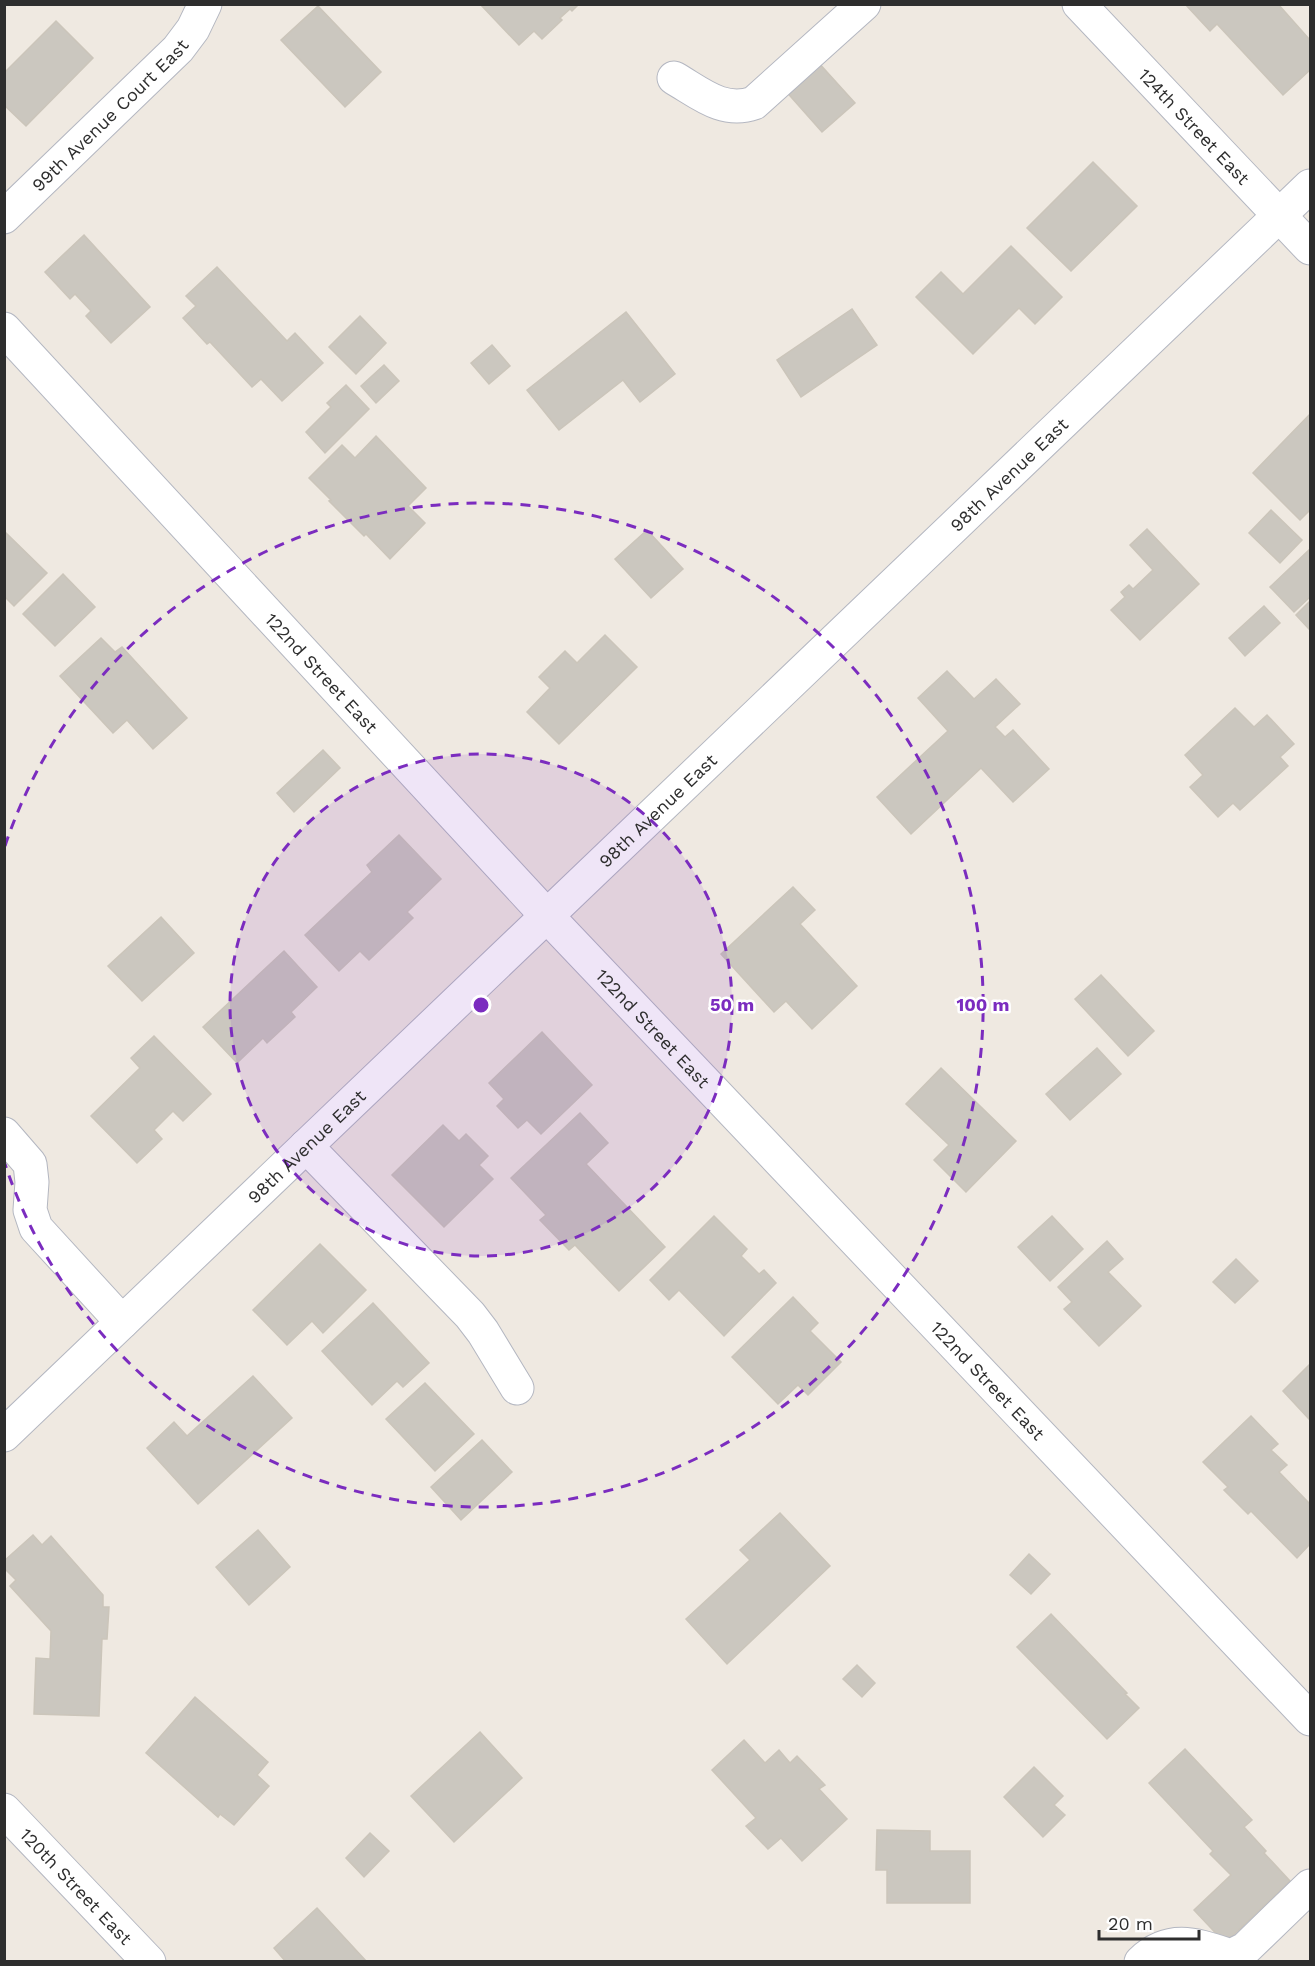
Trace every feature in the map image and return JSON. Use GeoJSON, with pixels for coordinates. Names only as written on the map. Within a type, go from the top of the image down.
{"type":"FeatureCollection","features":[{"type":"Feature","properties":{"kind":"street","name":"99th Avenue Court East"},"geometry":{"type":"LineString","coordinates":[[4,217],[178,49],[193,29],[205,4]]}},
{"type":"Feature","properties":{"kind":"street"},"geometry":{"type":"LineString","coordinates":[[674,78],[723,106],[741,108],[754,103],[864,4]]}},
{"type":"Feature","properties":{"kind":"street","name":"124th Street East"},"geometry":{"type":"LineString","coordinates":[[1079,4],[1311,248]]}},
{"type":"Feature","properties":{"kind":"street","name":"98th Avenue East"},"geometry":{"type":"LineString","coordinates":[[4,1435],[1311,186]]}},
{"type":"Feature","properties":{"kind":"street","name":"122nd Street East"},"geometry":{"type":"LineString","coordinates":[[4,329],[547,916],[1311,1719]]}},
{"type":"Feature","properties":{"kind":"street"},"geometry":{"type":"LineString","coordinates":[[4,1134],[30,1164],[32,1182],[30,1210],[36,1228],[122,1322]]}},
{"type":"Feature","properties":{"kind":"street"},"geometry":{"type":"LineString","coordinates":[[306,1146],[470,1315],[517,1388]]}},
{"type":"Feature","properties":{"kind":"street","name":"120th Street East"},"geometry":{"type":"LineString","coordinates":[[4,1810],[148,1962]]}},
{"type":"Feature","properties":{"kind":"street"},"geometry":{"type":"LineString","coordinates":[[1141,1962],[1150,1953],[1167,1945],[1186,1943],[1231,1956],[1245,1949],[1311,1886]]}},
{"type":"Feature","properties":{"kind":"building"},"geometry":{"type":"Polygon","coordinates":[[[480,4],[579,4],[560,18],[562,20],[542,39],[534,31],[519,45],[480,4]]]}},
{"type":"Feature","properties":{"kind":"building"},"geometry":{"type":"Polygon","coordinates":[[[1185,4],[1278,4],[1310,40],[1310,70],[1283,95],[1217,24],[1210,31],[1185,4]]]}},
{"type":"Feature","properties":{"kind":"building"},"geometry":{"type":"Polygon","coordinates":[[[318,6],[381,72],[345,107],[281,40],[318,6]]]}},
{"type":"Feature","properties":{"kind":"building"},"geometry":{"type":"Polygon","coordinates":[[[56,21],[93,58],[26,126],[4,105],[4,73],[56,21]]]}},
{"type":"Feature","properties":{"kind":"building"},"geometry":{"type":"Polygon","coordinates":[[[817,61],[855,103],[822,132],[784,89],[817,61]]]}},
{"type":"Feature","properties":{"kind":"building"},"geometry":{"type":"Polygon","coordinates":[[[1093,162],[1137,206],[1071,271],[1027,228],[1093,162]]]}},
{"type":"Feature","properties":{"kind":"building"},"geometry":{"type":"Polygon","coordinates":[[[84,235],[150,307],[111,343],[86,316],[91,311],[75,294],[70,299],[45,272],[84,235]]]}},
{"type":"Feature","properties":{"kind":"building"},"geometry":{"type":"Polygon","coordinates":[[[1011,246],[1062,297],[1035,324],[1019,308],[973,354],[916,297],[941,272],[963,294],[1011,246]]]}},
{"type":"Feature","properties":{"kind":"building"},"geometry":{"type":"Polygon","coordinates":[[[217,267],[287,341],[295,333],[323,363],[282,401],[261,379],[252,387],[210,342],[207,344],[183,318],[196,306],[186,296],[217,267]]]}},
{"type":"Feature","properties":{"kind":"building"},"geometry":{"type":"Polygon","coordinates":[[[852,309],[877,345],[801,397],[777,360],[852,309]]]}},
{"type":"Feature","properties":{"kind":"building"},"geometry":{"type":"Polygon","coordinates":[[[626,312],[675,374],[640,402],[623,380],[559,430],[527,390],[626,312]]]}},
{"type":"Feature","properties":{"kind":"building"},"geometry":{"type":"Polygon","coordinates":[[[360,316],[386,343],[356,374],[329,347],[360,316]]]}},
{"type":"Feature","properties":{"kind":"building"},"geometry":{"type":"Polygon","coordinates":[[[492,345],[510,366],[489,384],[471,363],[492,345]]]}},
{"type":"Feature","properties":{"kind":"building"},"geometry":{"type":"Polygon","coordinates":[[[384,365],[399,381],[376,403],[361,386],[384,365]]]}},
{"type":"Feature","properties":{"kind":"building"},"geometry":{"type":"Polygon","coordinates":[[[346,385],[369,409],[325,453],[306,432],[331,407],[327,403],[346,385]]]}},
{"type":"Feature","properties":{"kind":"building"},"geometry":{"type":"Polygon","coordinates":[[[1310,414],[1310,510],[1300,520],[1253,473],[1310,414]]]}},
{"type":"Feature","properties":{"kind":"building"},"geometry":{"type":"Polygon","coordinates":[[[376,436],[426,488],[408,506],[425,523],[390,559],[329,501],[331,500],[309,478],[342,445],[355,458],[376,436]]]}},
{"type":"Feature","properties":{"kind":"building"},"geometry":{"type":"Polygon","coordinates":[[[1271,510],[1302,540],[1280,563],[1249,533],[1271,510]]]}},
{"type":"Feature","properties":{"kind":"building"},"geometry":{"type":"Polygon","coordinates":[[[1147,529],[1199,584],[1140,640],[1111,610],[1125,597],[1121,592],[1129,585],[1133,589],[1153,570],[1130,545],[1147,529]]]}},
{"type":"Feature","properties":{"kind":"building"},"geometry":{"type":"Polygon","coordinates":[[[647,530],[683,569],[651,598],[615,559],[647,530]]]}},
{"type":"Feature","properties":{"kind":"building"},"geometry":{"type":"Polygon","coordinates":[[[4,531],[47,573],[14,606],[4,596],[4,531]]]}},
{"type":"Feature","properties":{"kind":"building"},"geometry":{"type":"Polygon","coordinates":[[[1310,549],[1310,597],[1294,612],[1270,587],[1310,549]]]}},
{"type":"Feature","properties":{"kind":"building"},"geometry":{"type":"Polygon","coordinates":[[[63,574],[95,607],[55,646],[23,614],[63,574]]]}},
{"type":"Feature","properties":{"kind":"building"},"geometry":{"type":"Polygon","coordinates":[[[1310,601],[1310,630],[1296,615],[1310,601]]]}},
{"type":"Feature","properties":{"kind":"building"},"geometry":{"type":"Polygon","coordinates":[[[1264,606],[1280,623],[1245,656],[1229,638],[1264,606]]]}},
{"type":"Feature","properties":{"kind":"building"},"geometry":{"type":"Polygon","coordinates":[[[605,635],[637,667],[559,744],[527,712],[550,688],[539,677],[565,651],[577,663],[605,635]]]}},
{"type":"Feature","properties":{"kind":"building"},"geometry":{"type":"Polygon","coordinates":[[[101,638],[115,652],[122,647],[187,718],[153,749],[127,720],[113,733],[60,676],[101,638]]]}},
{"type":"Feature","properties":{"kind":"building"},"geometry":{"type":"Polygon","coordinates":[[[947,671],[974,699],[996,679],[1020,704],[995,727],[1005,737],[1013,730],[1049,769],[1013,802],[981,768],[911,834],[877,797],[948,731],[918,698],[947,671]]]}},
{"type":"Feature","properties":{"kind":"building"},"geometry":{"type":"Polygon","coordinates":[[[1235,708],[1254,727],[1267,715],[1294,744],[1280,757],[1288,766],[1240,810],[1233,803],[1218,817],[1190,787],[1203,775],[1185,755],[1235,708]]]}},
{"type":"Feature","properties":{"kind":"building"},"geometry":{"type":"Polygon","coordinates":[[[323,750],[340,768],[294,812],[277,793],[323,750]]]}},
{"type":"Feature","properties":{"kind":"building"},"geometry":{"type":"Polygon","coordinates":[[[399,835],[441,879],[407,912],[413,918],[369,960],[360,951],[339,971],[305,935],[372,872],[367,865],[399,835]]]}},
{"type":"Feature","properties":{"kind":"building"},"geometry":{"type":"Polygon","coordinates":[[[793,887],[815,910],[800,924],[857,986],[812,1029],[786,1001],[774,1012],[721,954],[793,887]]]}},
{"type":"Feature","properties":{"kind":"building"},"geometry":{"type":"Polygon","coordinates":[[[161,917],[194,953],[142,1001],[108,966],[161,917]]]}},
{"type":"Feature","properties":{"kind":"building"},"geometry":{"type":"Polygon","coordinates":[[[284,951],[317,987],[291,1012],[295,1017],[267,1043],[263,1038],[237,1063],[203,1027],[284,951]]]}},
{"type":"Feature","properties":{"kind":"building"},"geometry":{"type":"Polygon","coordinates":[[[1101,975],[1154,1031],[1128,1056],[1075,999],[1101,975]]]}},
{"type":"Feature","properties":{"kind":"building"},"geometry":{"type":"Polygon","coordinates":[[[542,1032],[592,1085],[541,1134],[527,1120],[518,1128],[497,1106],[504,1099],[489,1083],[542,1032]]]}},
{"type":"Feature","properties":{"kind":"building"},"geometry":{"type":"Polygon","coordinates":[[[154,1036],[211,1094],[183,1121],[173,1111],[154,1130],[162,1139],[137,1163],[91,1116],[140,1068],[131,1058],[154,1036]]]}},
{"type":"Feature","properties":{"kind":"building"},"geometry":{"type":"Polygon","coordinates":[[[1097,1048],[1121,1074],[1070,1120],[1046,1094],[1097,1048]]]}},
{"type":"Feature","properties":{"kind":"building"},"geometry":{"type":"Polygon","coordinates":[[[941,1068],[1016,1141],[966,1192],[934,1160],[949,1145],[906,1104],[941,1068]]]}},
{"type":"Feature","properties":{"kind":"building"},"geometry":{"type":"Polygon","coordinates":[[[580,1113],[608,1143],[586,1164],[665,1247],[619,1291],[575,1245],[569,1250],[540,1220],[546,1215],[511,1178],[580,1113]]]}},
{"type":"Feature","properties":{"kind":"building"},"geometry":{"type":"Polygon","coordinates":[[[443,1125],[459,1141],[466,1134],[488,1156],[479,1165],[493,1179],[444,1227],[392,1175],[443,1125]]]}},
{"type":"Feature","properties":{"kind":"building"},"geometry":{"type":"Polygon","coordinates":[[[714,1216],[747,1249],[741,1256],[759,1274],[764,1270],[776,1283],[724,1336],[679,1290],[669,1300],[650,1280],[714,1216]]]}},
{"type":"Feature","properties":{"kind":"building"},"geometry":{"type":"Polygon","coordinates":[[[1052,1216],[1083,1249],[1050,1281],[1018,1247],[1052,1216]]]}},
{"type":"Feature","properties":{"kind":"building"},"geometry":{"type":"Polygon","coordinates":[[[1107,1241],[1123,1259],[1108,1272],[1141,1306],[1099,1346],[1064,1309],[1072,1302],[1058,1287],[1107,1241]]]}},
{"type":"Feature","properties":{"kind":"building"},"geometry":{"type":"Polygon","coordinates":[[[320,1244],[366,1290],[323,1333],[312,1321],[287,1345],[253,1310],[320,1244]]]}},
{"type":"Feature","properties":{"kind":"building"},"geometry":{"type":"Polygon","coordinates":[[[1236,1259],[1258,1281],[1235,1303],[1213,1282],[1236,1259]]]}},
{"type":"Feature","properties":{"kind":"building"},"geometry":{"type":"Polygon","coordinates":[[[793,1297],[818,1323],[810,1331],[841,1362],[808,1395],[798,1385],[778,1404],[732,1357],[793,1297]]]}},
{"type":"Feature","properties":{"kind":"building"},"geometry":{"type":"Polygon","coordinates":[[[373,1303],[429,1363],[403,1387],[397,1381],[372,1405],[322,1351],[373,1303]]]}},
{"type":"Feature","properties":{"kind":"building"},"geometry":{"type":"Polygon","coordinates":[[[1310,1364],[1310,1420],[1283,1391],[1310,1364]]]}},
{"type":"Feature","properties":{"kind":"building"},"geometry":{"type":"Polygon","coordinates":[[[253,1376],[292,1418],[198,1504],[147,1448],[174,1422],[187,1436],[253,1376]]]}},
{"type":"Feature","properties":{"kind":"building"},"geometry":{"type":"Polygon","coordinates":[[[425,1383],[474,1434],[435,1471],[386,1419],[425,1383]]]}},
{"type":"Feature","properties":{"kind":"building"},"geometry":{"type":"Polygon","coordinates":[[[1251,1416],[1278,1444],[1271,1450],[1287,1465],[1279,1472],[1310,1504],[1310,1544],[1297,1558],[1251,1511],[1248,1514],[1224,1490],[1228,1487],[1203,1462],[1251,1416]]]}},
{"type":"Feature","properties":{"kind":"building"},"geometry":{"type":"Polygon","coordinates":[[[482,1440],[512,1472],[461,1520],[431,1487],[482,1440]]]}},
{"type":"Feature","properties":{"kind":"building"},"geometry":{"type":"Polygon","coordinates":[[[780,1513],[830,1566],[727,1664],[686,1619],[750,1560],[740,1550],[780,1513]]]}},
{"type":"Feature","properties":{"kind":"building"},"geometry":{"type":"Polygon","coordinates":[[[258,1530],[290,1567],[249,1605],[216,1567],[258,1530]]]}},
{"type":"Feature","properties":{"kind":"building"},"geometry":{"type":"Polygon","coordinates":[[[33,1535],[42,1545],[51,1536],[103,1595],[103,1607],[109,1607],[107,1639],[102,1639],[99,1716],[34,1714],[36,1658],[50,1659],[51,1631],[10,1586],[16,1580],[4,1568],[4,1561],[33,1535]]]}},
{"type":"Feature","properties":{"kind":"building"},"geometry":{"type":"Polygon","coordinates":[[[1029,1554],[1050,1574],[1031,1594],[1010,1575],[1029,1554]]]}},
{"type":"Feature","properties":{"kind":"building"},"geometry":{"type":"Polygon","coordinates":[[[1051,1614],[1139,1708],[1107,1739],[1017,1647],[1051,1614]]]}},
{"type":"Feature","properties":{"kind":"building"},"geometry":{"type":"Polygon","coordinates":[[[857,1665],[875,1683],[862,1697],[843,1679],[857,1665]]]}},
{"type":"Feature","properties":{"kind":"building"},"geometry":{"type":"Polygon","coordinates":[[[195,1697],[268,1762],[257,1775],[269,1786],[234,1825],[220,1814],[218,1817],[146,1753],[195,1697]]]}},
{"type":"Feature","properties":{"kind":"building"},"geometry":{"type":"Polygon","coordinates":[[[480,1732],[522,1778],[454,1842],[411,1796],[480,1732]]]}},
{"type":"Feature","properties":{"kind":"building"},"geometry":{"type":"Polygon","coordinates":[[[744,1740],[765,1763],[779,1750],[790,1763],[797,1756],[825,1785],[819,1789],[847,1819],[802,1861],[781,1838],[768,1849],[746,1826],[756,1818],[712,1770],[744,1740]]]}},
{"type":"Feature","properties":{"kind":"building"},"geometry":{"type":"Polygon","coordinates":[[[1185,1749],[1252,1820],[1244,1827],[1290,1881],[1225,1943],[1194,1910],[1231,1875],[1210,1854],[1213,1851],[1149,1783],[1185,1749]]]}},
{"type":"Feature","properties":{"kind":"building"},"geometry":{"type":"Polygon","coordinates":[[[1034,1767],[1063,1796],[1054,1805],[1065,1815],[1043,1837],[1004,1797],[1034,1767]]]}},
{"type":"Feature","properties":{"kind":"building"},"geometry":{"type":"Polygon","coordinates":[[[877,1830],[930,1831],[930,1851],[970,1851],[970,1903],[887,1903],[887,1870],[876,1870],[877,1830]]]}},
{"type":"Feature","properties":{"kind":"building"},"geometry":{"type":"Polygon","coordinates":[[[370,1833],[389,1851],[364,1877],[346,1858],[370,1833]]]}},
{"type":"Feature","properties":{"kind":"building"},"geometry":{"type":"Polygon","coordinates":[[[317,1908],[367,1962],[286,1962],[274,1948],[317,1908]]]}}]}
